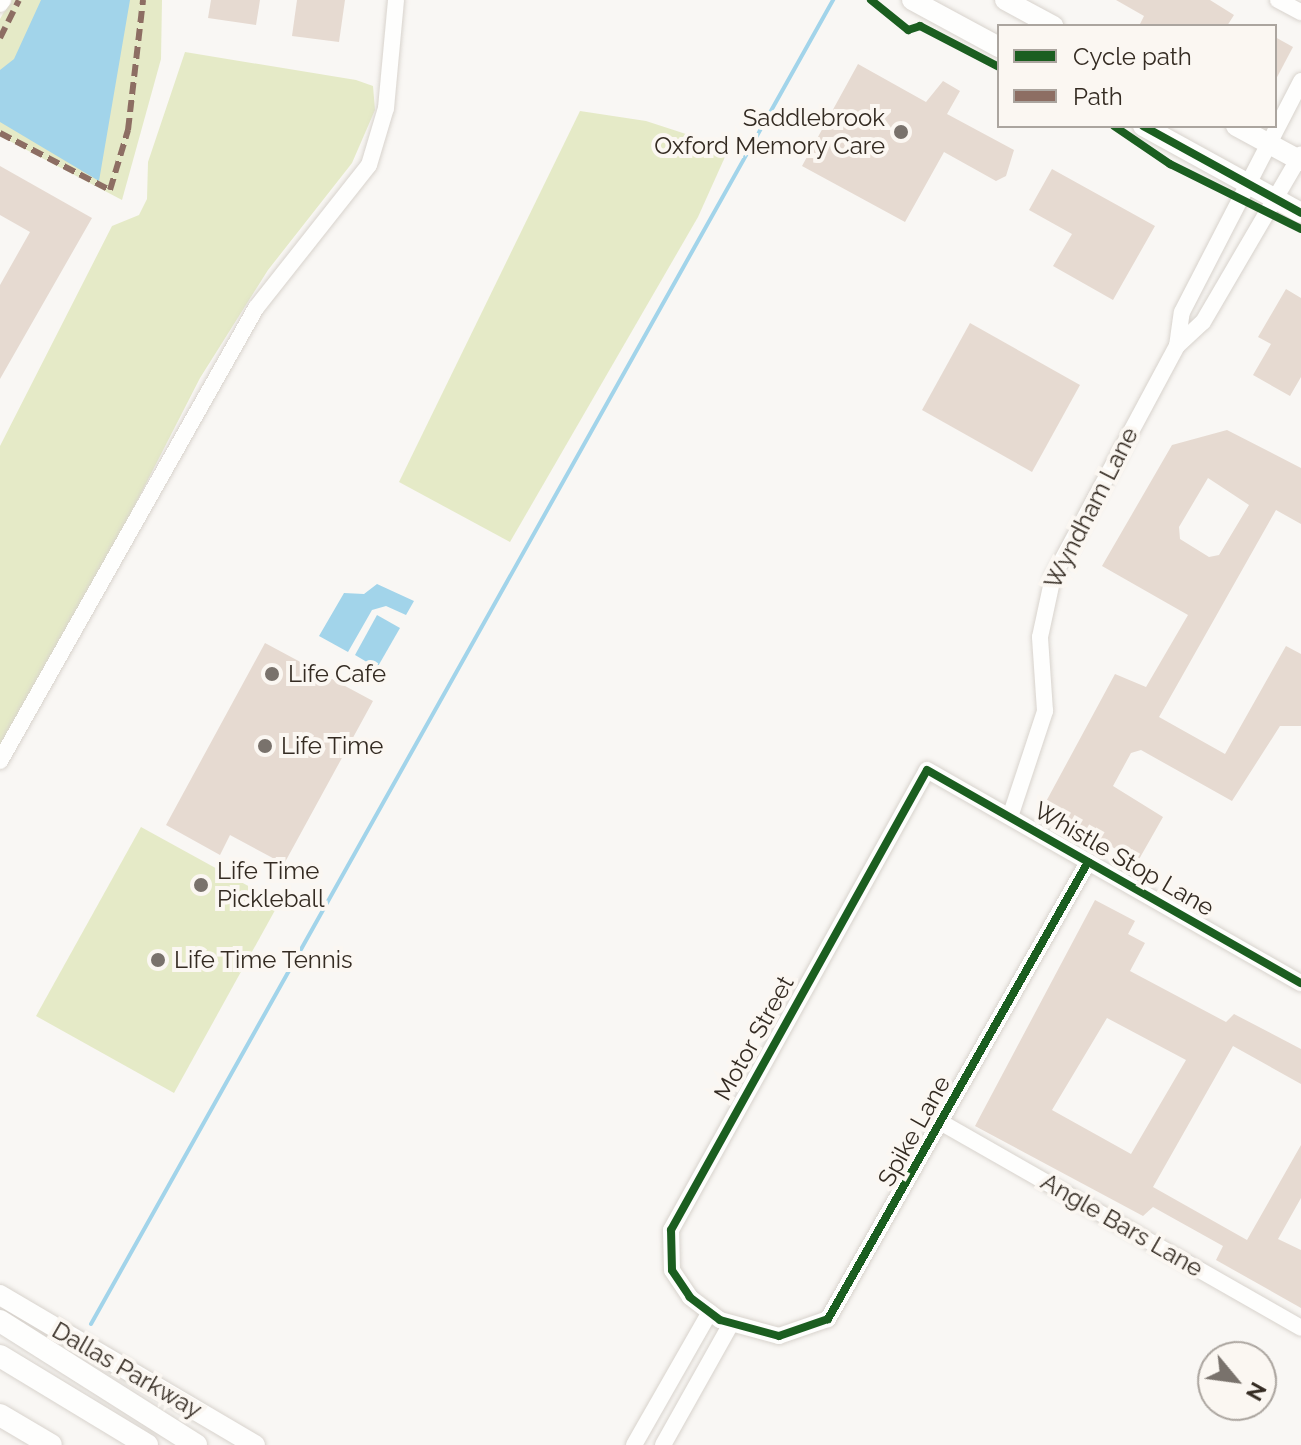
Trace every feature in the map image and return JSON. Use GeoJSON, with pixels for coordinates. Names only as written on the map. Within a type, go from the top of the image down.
{"type":"FeatureCollection","features":[{"type":"Feature","properties":{"kind":"highway"},"geometry":{"type":"LineString","coordinates":[[0,1321],[196,1445]]}},
{"type":"Feature","properties":{"kind":"highway"},"geometry":{"type":"LineString","coordinates":[[0,1356],[147,1445]]}},
{"type":"Feature","properties":{"kind":"highway"},"geometry":{"type":"LineString","coordinates":[[0,1415],[51,1445]]}},
{"type":"Feature","properties":{"kind":"main road"},"geometry":{"type":"LineString","coordinates":[[912,0],[997,46]]}},
{"type":"Feature","properties":{"kind":"main road"},"geometry":{"type":"LineString","coordinates":[[1005,0],[1049,24]]}},
{"type":"Feature","properties":{"kind":"main road"},"geometry":{"type":"LineString","coordinates":[[1147,128],[1301,213]]}},
{"type":"Feature","properties":{"kind":"main road"},"geometry":{"type":"LineString","coordinates":[[1240,128],[1300,159]]}},
{"type":"Feature","properties":{"kind":"main road","name":"Dallas Parkway"},"geometry":{"type":"LineString","coordinates":[[0,1295],[255,1445]]}},
{"type":"Feature","properties":{"kind":"street"},"geometry":{"type":"LineString","coordinates":[[0,761],[256,308],[369,165],[386,108],[396,0]]}},
{"type":"Feature","properties":{"kind":"street"},"geometry":{"type":"LineString","coordinates":[[1278,0],[1301,12]]}},
{"type":"Feature","properties":{"kind":"street","name":"Wyndham Lane"},"geometry":{"type":"LineString","coordinates":[[1277,125],[1301,81]]}},
{"type":"Feature","properties":{"kind":"street","name":"Wyndham Lane"},"geometry":{"type":"LineString","coordinates":[[1177,346],[1182,312],[1250,185],[1275,128]]}},
{"type":"Feature","properties":{"kind":"street","name":"Wyndham Lane"},"geometry":{"type":"LineString","coordinates":[[1010,817],[1045,711],[1040,637],[1053,577],[1177,346],[1203,322],[1300,159]]}},
{"type":"Feature","properties":{"kind":"street","name":"Whistle Stop Lane"},"geometry":{"type":"LineString","coordinates":[[927,770],[1301,983]]}},
{"type":"Feature","properties":{"kind":"street","name":"Motor Street"},"geometry":{"type":"LineString","coordinates":[[720,1319],[672,1270],[671,1230],[927,770]]}},
{"type":"Feature","properties":{"kind":"street","name":"Spike Lane"},"geometry":{"type":"LineString","coordinates":[[720,1319],[779,1336],[828,1319],[1088,862]]}},
{"type":"Feature","properties":{"kind":"street","name":"Angle Bars Lane"},"geometry":{"type":"LineString","coordinates":[[942,1123],[1301,1328]]}},
{"type":"Feature","properties":{"kind":"street"},"geometry":{"type":"LineString","coordinates":[[634,1445],[720,1319]]}},
{"type":"Feature","properties":{"kind":"street"},"geometry":{"type":"LineString","coordinates":[[663,1445],[720,1319]]}},
{"type":"Feature","properties":{"kind":"green space"},"geometry":{"type":"Polygon","coordinates":[[[11,0],[162,0],[161,59],[122,200],[0,136],[0,19],[11,0]]]}},
{"type":"Feature","properties":{"kind":"green space"},"geometry":{"type":"Polygon","coordinates":[[[185,52],[356,80],[373,86],[375,110],[352,163],[268,270],[200,378],[0,769],[0,446],[112,226],[139,215],[147,199],[148,162],[185,52]]]}},
{"type":"Feature","properties":{"kind":"green space"},"geometry":{"type":"Polygon","coordinates":[[[580,111],[646,121],[729,148],[698,217],[510,542],[399,482],[580,111]]]}},
{"type":"Feature","properties":{"kind":"green space","name":"Life Time Tennis"},"geometry":{"type":"Polygon","coordinates":[[[141,827],[279,903],[174,1093],[36,1016],[141,827]]]}},
{"type":"Feature","properties":{"kind":"water"},"geometry":{"type":"Polygon","coordinates":[[[41,0],[130,0],[99,181],[0,122],[0,70],[14,59],[41,0]]]}},
{"type":"Feature","properties":{"kind":"water"},"geometry":{"type":"Polygon","coordinates":[[[377,584],[414,601],[406,615],[386,606],[372,610],[348,652],[319,636],[344,593],[364,594],[377,584]]]}},
{"type":"Feature","properties":{"kind":"water"},"geometry":{"type":"Polygon","coordinates":[[[377,615],[400,628],[377,668],[355,655],[377,615]]]}},
{"type":"Feature","properties":{"kind":"building"},"geometry":{"type":"Polygon","coordinates":[[[211,0],[260,0],[256,25],[208,18],[211,0]]]}},
{"type":"Feature","properties":{"kind":"building"},"geometry":{"type":"Polygon","coordinates":[[[297,0],[345,0],[339,42],[292,36],[297,0]]]}},
{"type":"Feature","properties":{"kind":"building"},"geometry":{"type":"Polygon","coordinates":[[[1116,0],[1210,0],[1234,15],[1228,24],[1140,24],[1144,16],[1116,0]]]}},
{"type":"Feature","properties":{"kind":"building"},"geometry":{"type":"Polygon","coordinates":[[[1277,38],[1293,47],[1277,77],[1277,38]]]}},
{"type":"Feature","properties":{"kind":"building","name":"Saddlebrook Oxford Memory Care"},"geometry":{"type":"Polygon","coordinates":[[[858,64],[926,102],[943,81],[960,91],[947,114],[1014,150],[1006,176],[996,181],[944,152],[905,222],[802,166],[858,64]]]}},
{"type":"Feature","properties":{"kind":"building"},"geometry":{"type":"Polygon","coordinates":[[[0,166],[92,218],[0,379],[0,285],[30,232],[0,215],[0,166]]]}},
{"type":"Feature","properties":{"kind":"building"},"geometry":{"type":"Polygon","coordinates":[[[1052,169],[1155,226],[1113,300],[1053,266],[1072,234],[1029,210],[1052,169]]]}},
{"type":"Feature","properties":{"kind":"building"},"geometry":{"type":"Polygon","coordinates":[[[1286,289],[1301,298],[1301,377],[1290,396],[1253,375],[1271,344],[1258,337],[1286,289]]]}},
{"type":"Feature","properties":{"kind":"building"},"geometry":{"type":"Polygon","coordinates":[[[970,323],[1080,385],[1032,472],[922,410],[970,323]]]}},
{"type":"Feature","properties":{"kind":"building"},"geometry":{"type":"Polygon","coordinates":[[[1227,430],[1301,468],[1301,524],[1276,510],[1159,717],[1225,754],[1286,646],[1301,654],[1301,726],[1280,726],[1232,801],[1141,750],[1131,753],[1113,786],[1163,817],[1138,861],[1042,809],[1115,674],[1146,687],[1188,615],[1102,566],[1172,445],[1227,430]],[[1208,478],[1179,527],[1180,539],[1209,557],[1219,555],[1249,505],[1208,478]]]}},
{"type":"Feature","properties":{"kind":"building"},"geometry":{"type":"Polygon","coordinates":[[[265,643],[373,701],[284,864],[230,835],[220,855],[166,825],[265,643]]]}},
{"type":"Feature","properties":{"kind":"building"},"geometry":{"type":"Polygon","coordinates":[[[1095,900],[1135,921],[1128,934],[1145,943],[1130,971],[1226,1022],[1234,1014],[1301,1049],[1301,1084],[1233,1046],[1153,1187],[1247,1240],[1301,1145],[1301,1198],[1278,1239],[1301,1250],[1301,1308],[1216,1260],[1223,1246],[1153,1207],[1143,1216],[975,1126],[1095,900]],[[1107,1018],[1052,1110],[1131,1154],[1186,1060],[1107,1018]]]}},
{"type":"Feature","properties":{"kind":"waterway"},"geometry":{"type":"LineString","coordinates":[[91,1324],[833,0]]}},
{"type":"Feature","properties":{"kind":"marked path"},"geometry":{"type":"LineString","coordinates":[[0,38],[19,0]]}},
{"type":"Feature","properties":{"kind":"marked path"},"geometry":{"type":"LineString","coordinates":[[0,133],[110,190],[128,130],[143,0]]}},
{"type":"Feature","properties":{"kind":"cycle path"},"geometry":{"type":"LineString","coordinates":[[871,0],[908,30],[920,26],[997,66]]}},
{"type":"Feature","properties":{"kind":"cycle path"},"geometry":{"type":"LineString","coordinates":[[1117,128],[1170,164],[1301,229]]}},
{"type":"Feature","properties":{"kind":"cycle path"},"geometry":{"type":"LineString","coordinates":[[1147,128],[1301,213]]}},
{"type":"Feature","properties":{"kind":"cycle path"},"geometry":{"type":"LineString","coordinates":[[1088,862],[828,1319],[779,1336],[720,1320],[690,1297],[672,1270],[671,1230],[927,770],[1301,983]]}},
{"type":"Feature","properties":{"kind":"place","name":"Saddlebrook Oxford Memory Care"},"geometry":{"type":"Point","coordinates":[901,132]}},
{"type":"Feature","properties":{"kind":"place","name":"Life Cafe"},"geometry":{"type":"Point","coordinates":[272,674]}},
{"type":"Feature","properties":{"kind":"place","name":"Life Time"},"geometry":{"type":"Point","coordinates":[265,746]}},
{"type":"Feature","properties":{"kind":"place","name":"Life Time Pickleball"},"geometry":{"type":"Point","coordinates":[201,885]}},
{"type":"Feature","properties":{"kind":"place","name":"Life Time Tennis"},"geometry":{"type":"Point","coordinates":[158,960]}}]}
